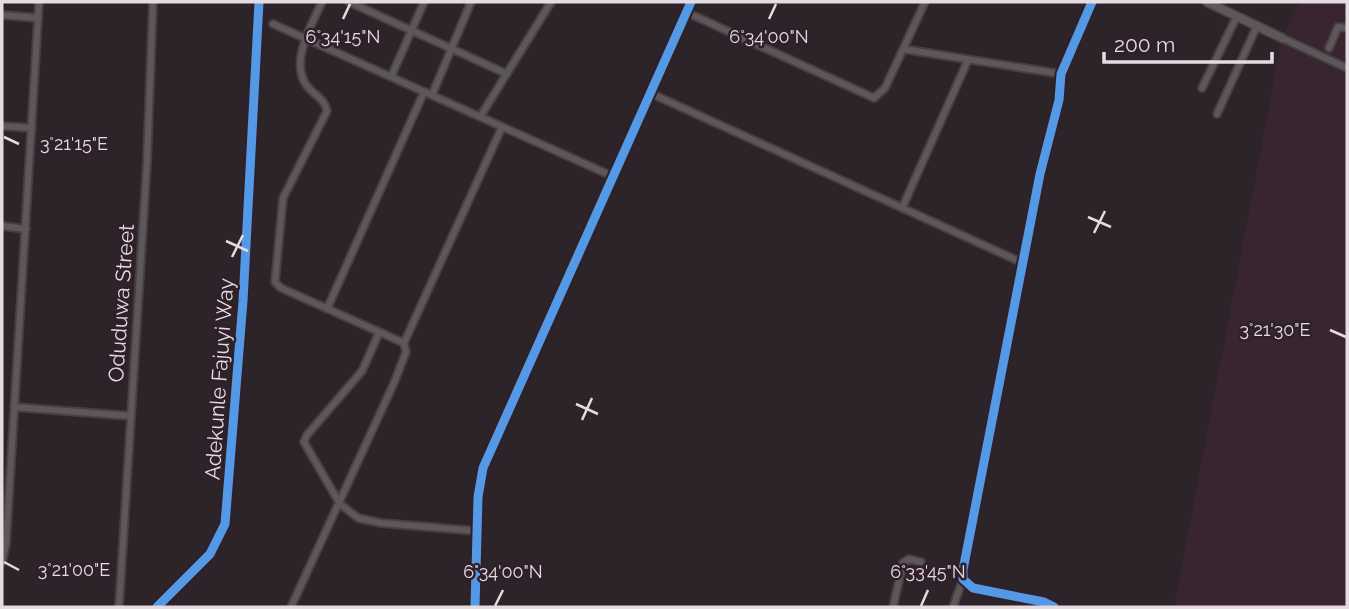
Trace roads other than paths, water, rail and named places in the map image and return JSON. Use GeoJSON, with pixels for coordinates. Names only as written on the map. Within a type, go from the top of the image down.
{"type":"FeatureCollection","features":[{"type":"Feature","properties":{"kind":"street"},"geometry":{"type":"LineString","coordinates":[[2,562],[6,544],[39,2]]}},
{"type":"Feature","properties":{"kind":"street","name":"Oduduwa Street"},"geometry":{"type":"LineString","coordinates":[[119,607],[147,162],[153,2]]}},
{"type":"Feature","properties":{"kind":"street","name":"Adekunle Fajuyi Way"},"geometry":{"type":"LineString","coordinates":[[158,607],[210,554],[225,524],[228,508],[259,2]]}},
{"type":"Feature","properties":{"kind":"street"},"geometry":{"type":"LineString","coordinates":[[322,2],[306,39],[302,78],[326,104],[327,111],[283,198],[274,275],[281,288],[404,343]]}},
{"type":"Feature","properties":{"kind":"street"},"geometry":{"type":"LineString","coordinates":[[349,2],[507,74]]}},
{"type":"Feature","properties":{"kind":"street"},"geometry":{"type":"LineString","coordinates":[[391,77],[424,2]]}},
{"type":"Feature","properties":{"kind":"street"},"geometry":{"type":"LineString","coordinates":[[327,309],[471,2]]}},
{"type":"Feature","properties":{"kind":"street"},"geometry":{"type":"LineString","coordinates":[[480,117],[551,2]]}},
{"type":"Feature","properties":{"kind":"street"},"geometry":{"type":"LineString","coordinates":[[475,607],[477,531],[483,468],[691,2]]}},
{"type":"Feature","properties":{"kind":"street"},"geometry":{"type":"LineString","coordinates":[[686,12],[867,97],[880,94],[925,2]]}},
{"type":"Feature","properties":{"kind":"street"},"geometry":{"type":"LineString","coordinates":[[953,607],[963,579],[1040,174],[1059,100],[1061,74],[1092,2]]}},
{"type":"Feature","properties":{"kind":"street"},"geometry":{"type":"LineString","coordinates":[[1207,2],[1219,5],[1347,68]]}},
{"type":"Feature","properties":{"kind":"street"},"geometry":{"type":"LineString","coordinates":[[2,15],[38,18]]}},
{"type":"Feature","properties":{"kind":"street"},"geometry":{"type":"LineString","coordinates":[[1202,88],[1237,16]]}},
{"type":"Feature","properties":{"kind":"street"},"geometry":{"type":"LineString","coordinates":[[273,24],[612,177]]}},
{"type":"Feature","properties":{"kind":"street"},"geometry":{"type":"LineString","coordinates":[[1217,114],[1257,26]]}},
{"type":"Feature","properties":{"kind":"street"},"geometry":{"type":"LineString","coordinates":[[1329,48],[1338,27],[1347,28]]}},
{"type":"Feature","properties":{"kind":"street"},"geometry":{"type":"LineString","coordinates":[[903,49],[1061,74]]}},
{"type":"Feature","properties":{"kind":"street"},"geometry":{"type":"LineString","coordinates":[[903,206],[968,60]]}},
{"type":"Feature","properties":{"kind":"street"},"geometry":{"type":"LineString","coordinates":[[650,93],[903,206],[1023,263]]}},
{"type":"Feature","properties":{"kind":"street"},"geometry":{"type":"LineString","coordinates":[[2,126],[32,128]]}},
{"type":"Feature","properties":{"kind":"street"},"geometry":{"type":"LineString","coordinates":[[291,607],[404,360],[404,343],[502,127]]}},
{"type":"Feature","properties":{"kind":"street"},"geometry":{"type":"LineString","coordinates":[[2,226],[26,229]]}},
{"type":"Feature","properties":{"kind":"street"},"geometry":{"type":"LineString","coordinates":[[379,333],[362,371],[316,423],[304,442],[340,504],[368,522],[477,531]]}},
{"type":"Feature","properties":{"kind":"street"},"geometry":{"type":"LineString","coordinates":[[14,407],[131,416]]}},
{"type":"Feature","properties":{"kind":"street"},"geometry":{"type":"LineString","coordinates":[[2,453],[12,452]]}},
{"type":"Feature","properties":{"kind":"street"},"geometry":{"type":"LineString","coordinates":[[893,607],[903,564],[909,559],[921,562]]}},
{"type":"Feature","properties":{"kind":"street"},"geometry":{"type":"LineString","coordinates":[[963,579],[973,588],[1044,602],[1054,607]]}}]}
